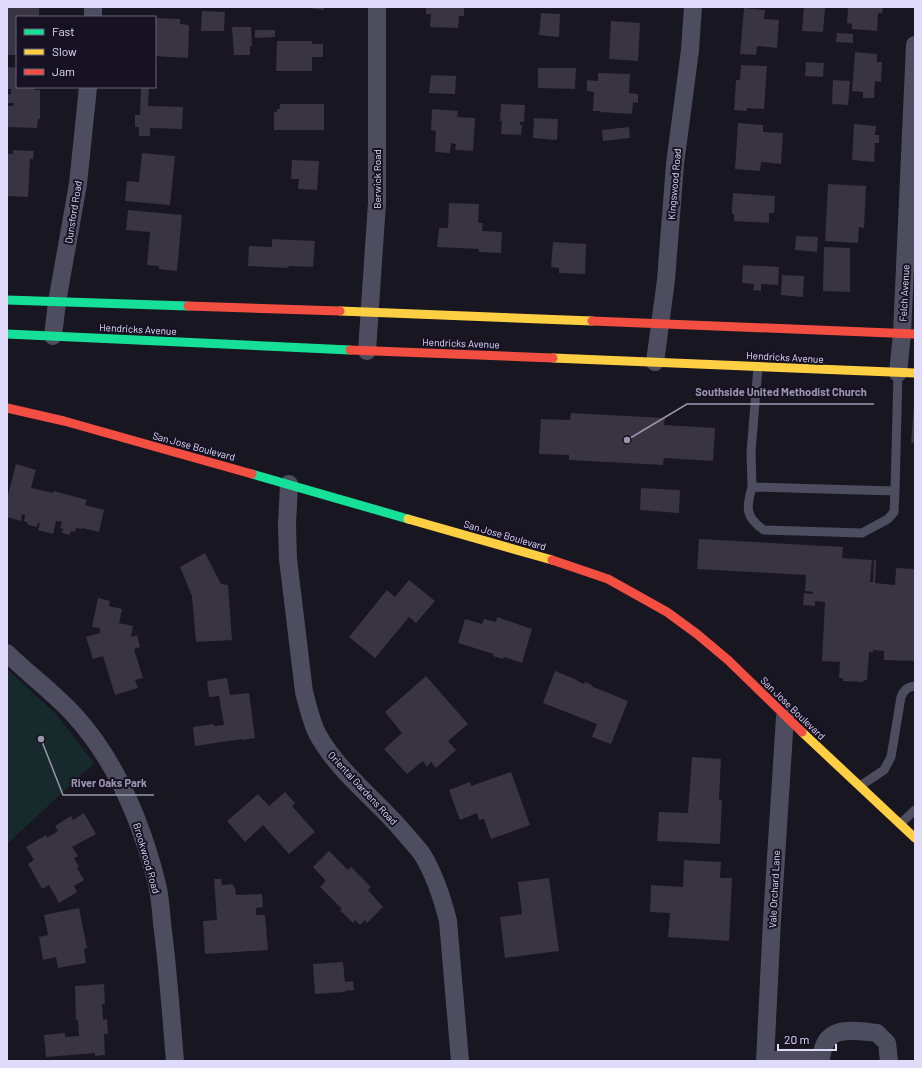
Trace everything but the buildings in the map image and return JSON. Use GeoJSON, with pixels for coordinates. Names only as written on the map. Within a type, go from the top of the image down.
{"type":"FeatureCollection","features":[{"type":"Feature","properties":{"kind":"main road"},"geometry":{"type":"LineString","coordinates":[[7,300],[371,312],[908,334]]}},
{"type":"Feature","properties":{"kind":"main road","name":"Hendricks Avenue"},"geometry":{"type":"LineString","coordinates":[[7,334],[367,351],[907,373]]}},
{"type":"Feature","properties":{"kind":"main road","name":"San Jose Boulevard"},"geometry":{"type":"LineString","coordinates":[[7,408],[64,421],[174,453],[290,484],[343,501],[554,560],[608,579],[667,612],[697,634],[728,660],[785,717],[915,838]]}},
{"type":"Feature","properties":{"kind":"street","name":"Berwick Road"},"geometry":{"type":"LineString","coordinates":[[367,351],[371,312],[377,203],[377,7]]}},
{"type":"Feature","properties":{"kind":"street","name":"Kingswood Road"},"geometry":{"type":"LineString","coordinates":[[655,362],[666,280],[675,164],[690,50],[693,7]]}},
{"type":"Feature","properties":{"kind":"street","name":"Felch Avenue"},"geometry":{"type":"LineString","coordinates":[[907,373],[915,45]]}},
{"type":"Feature","properties":{"kind":"street","name":"Dunsford Road"},"geometry":{"type":"LineString","coordinates":[[53,336],[57,302],[78,184],[88,88]]}},
{"type":"Feature","properties":{"kind":"street","name":"Oriental Gardens Road"},"geometry":{"type":"LineString","coordinates":[[290,484],[286,525],[288,559],[304,692],[309,713],[318,734],[338,764],[394,820],[421,853],[436,879],[448,921],[460,1061]]}},
{"type":"Feature","properties":{"kind":"street","name":"Brookwood Road"},"geometry":{"type":"LineString","coordinates":[[7,653],[54,694],[76,717],[88,732],[123,788],[143,837],[157,885],[165,942],[175,1061]]}},
{"type":"Feature","properties":{"kind":"street","name":"Vale Orchard Lane"},"geometry":{"type":"LineString","coordinates":[[765,1061],[785,717]]}},
{"type":"Feature","properties":{"kind":"street"},"geometry":{"type":"LineString","coordinates":[[765,1061],[821,1060],[825,1043],[831,1035],[844,1030],[878,1033],[887,1043],[889,1061]]}},
{"type":"Feature","properties":{"kind":"lane"},"geometry":{"type":"LineString","coordinates":[[758,367],[751,452],[752,487],[747,504],[748,514],[755,524],[764,530],[862,533],[888,519],[894,512],[907,373]]}},
{"type":"Feature","properties":{"kind":"lane"},"geometry":{"type":"LineString","coordinates":[[752,487],[895,491]]}},
{"type":"Feature","properties":{"kind":"lane"},"geometry":{"type":"LineString","coordinates":[[860,786],[884,770],[890,760],[901,697],[904,690],[915,686]]}},
{"type":"Feature","properties":{"kind":"lane"},"geometry":{"type":"LineString","coordinates":[[900,824],[915,810]]}},
{"type":"Feature","properties":{"kind":"green space"},"geometry":{"type":"Polygon","coordinates":[[[7,669],[56,714],[94,763],[7,844],[7,669]]]}},
{"type":"Feature","properties":{"kind":"traffic: fast"},"geometry":{"type":"LineString","coordinates":[[7,300],[188,306]]}},
{"type":"Feature","properties":{"kind":"traffic: fast"},"geometry":{"type":"LineString","coordinates":[[7,334],[350,350]]}},
{"type":"Feature","properties":{"kind":"traffic: fast"},"geometry":{"type":"LineString","coordinates":[[252,474],[408,519]]}},
{"type":"Feature","properties":{"kind":"traffic: slow"},"geometry":{"type":"LineString","coordinates":[[340,311],[592,321]]}},
{"type":"Feature","properties":{"kind":"traffic: slow"},"geometry":{"type":"LineString","coordinates":[[553,358],[915,373]]}},
{"type":"Feature","properties":{"kind":"traffic: slow"},"geometry":{"type":"LineString","coordinates":[[408,519],[552,560]]}},
{"type":"Feature","properties":{"kind":"traffic: slow"},"geometry":{"type":"LineString","coordinates":[[802,732],[915,838]]}},
{"type":"Feature","properties":{"kind":"traffic: jam"},"geometry":{"type":"LineString","coordinates":[[188,306],[340,311]]}},
{"type":"Feature","properties":{"kind":"traffic: jam"},"geometry":{"type":"LineString","coordinates":[[592,321],[915,334]]}},
{"type":"Feature","properties":{"kind":"traffic: jam"},"geometry":{"type":"LineString","coordinates":[[350,350],[553,358]]}},
{"type":"Feature","properties":{"kind":"traffic: jam"},"geometry":{"type":"LineString","coordinates":[[7,408],[64,421],[252,474]]}},
{"type":"Feature","properties":{"kind":"traffic: jam"},"geometry":{"type":"LineString","coordinates":[[552,560],[608,579],[667,612],[697,634],[728,660],[802,732]]}},
{"type":"Feature","properties":{"kind":"place","name":"Southside United Methodist Church"},"geometry":{"type":"Point","coordinates":[627,440]}},
{"type":"Feature","properties":{"kind":"place","name":"River Oaks Park"},"geometry":{"type":"Point","coordinates":[41,739]}}]}
